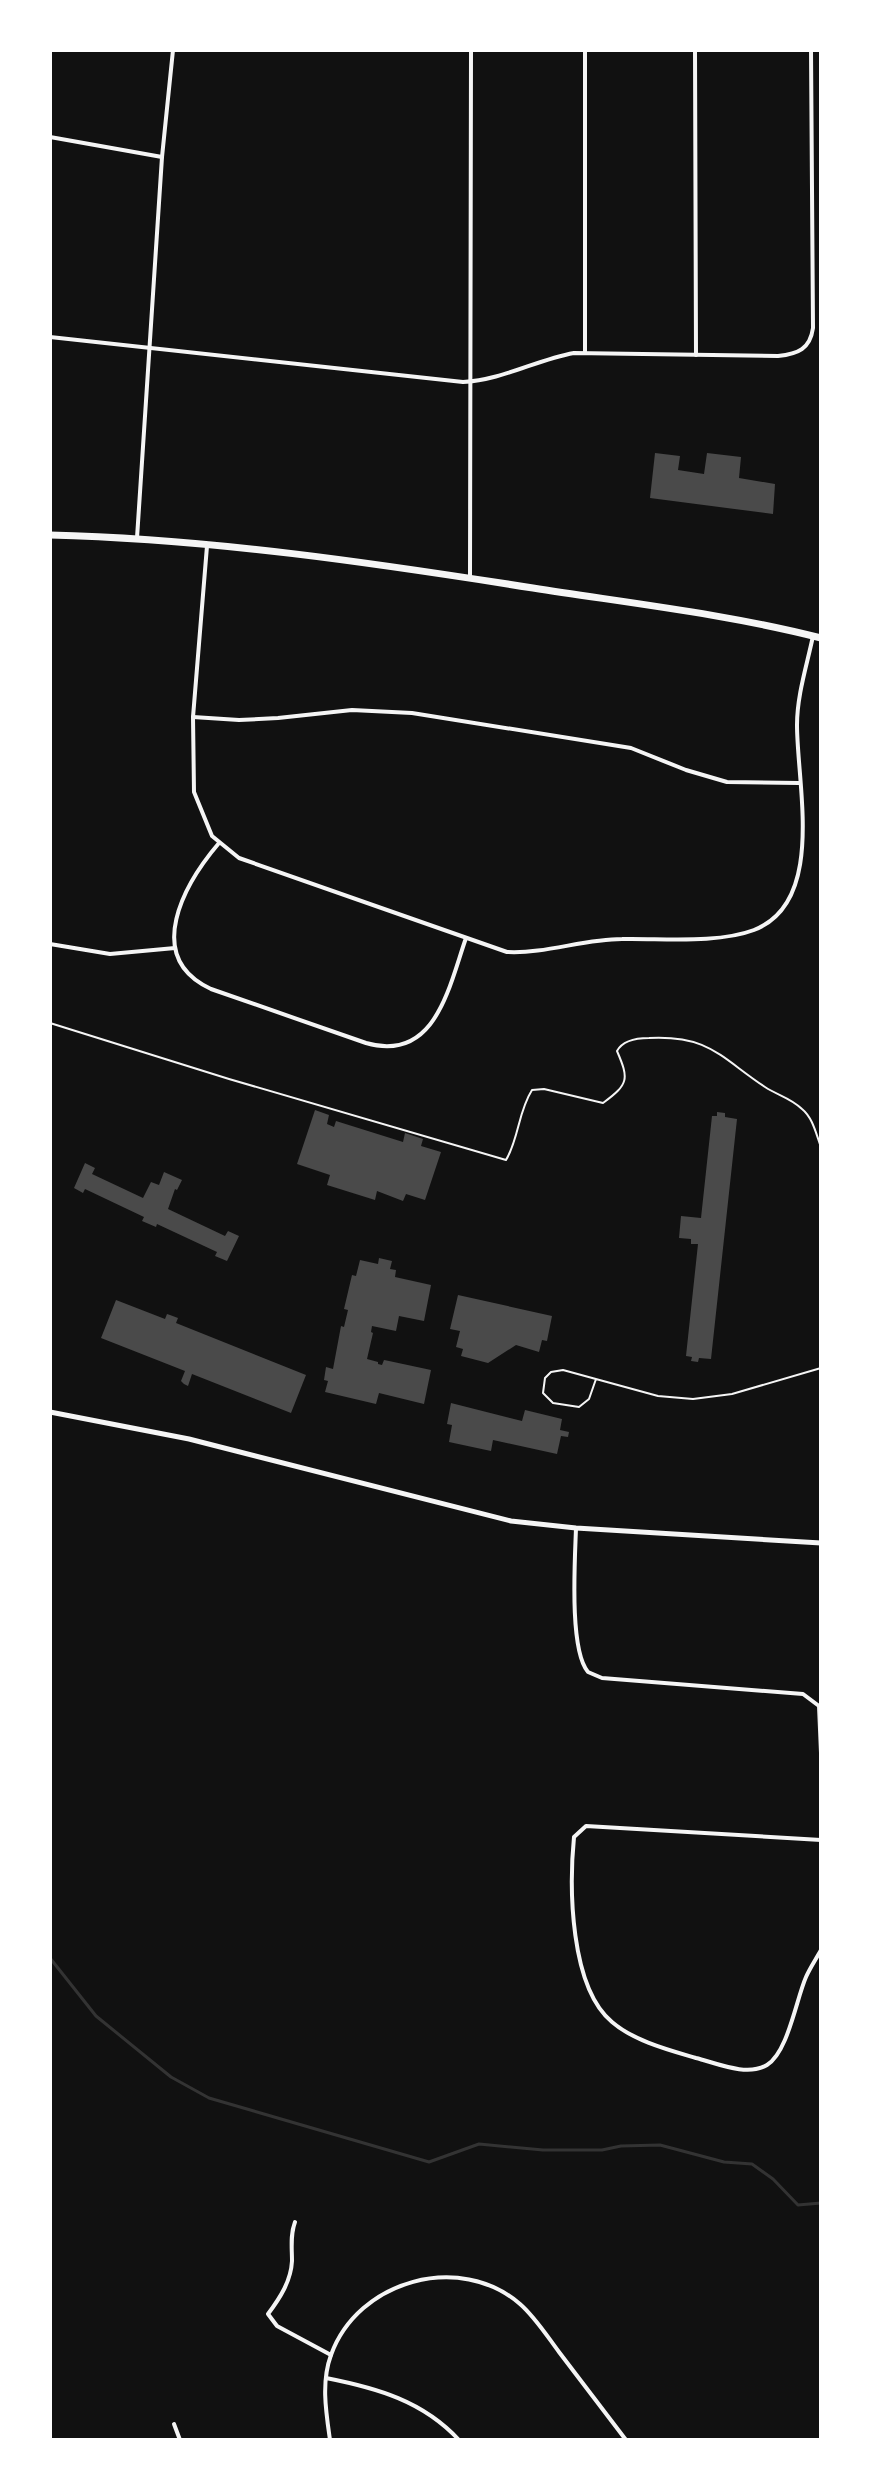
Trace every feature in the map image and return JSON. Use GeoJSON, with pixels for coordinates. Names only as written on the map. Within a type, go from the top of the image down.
{"type":"FeatureCollection","features":[{"type":"Feature","properties":{"kind":"main road"},"geometry":{"type":"LineString","coordinates":[[50,535],[137,540],[354,561],[733,619],[817,637]]}},
{"type":"Feature","properties":{"kind":"street"},"geometry":{"type":"LineString","coordinates":[[137,540],[162,157],[173,50]]}},
{"type":"Feature","properties":{"kind":"street"},"geometry":{"type":"LineString","coordinates":[[470,578],[471,50]]}},
{"type":"Feature","properties":{"kind":"street"},"geometry":{"type":"LineString","coordinates":[[585,50],[585,353]]}},
{"type":"Feature","properties":{"kind":"street"},"geometry":{"type":"LineString","coordinates":[[695,50],[696,355]]}},
{"type":"Feature","properties":{"kind":"street"},"geometry":{"type":"LineString","coordinates":[[50,337],[470,382],[492,379],[546,358],[585,353],[778,356],[801,351],[811,339],[811,50]]}},
{"type":"Feature","properties":{"kind":"street"},"geometry":{"type":"LineString","coordinates":[[50,137],[162,157]]}},
{"type":"Feature","properties":{"kind":"street"},"geometry":{"type":"LineString","coordinates":[[207,546],[193,717],[192,769],[194,792],[212,836],[239,858],[507,952],[615,939],[711,938],[753,931],[782,912],[793,896],[800,876],[799,700],[817,637]]}},
{"type":"Feature","properties":{"kind":"street"},"geometry":{"type":"LineString","coordinates":[[193,717],[239,720],[352,710],[412,713],[631,748],[727,782],[799,783]]}},
{"type":"Feature","properties":{"kind":"street"},"geometry":{"type":"LineString","coordinates":[[219,843],[201,864],[182,899],[173,930],[175,948],[189,975],[203,985],[366,1043],[390,1046],[415,1038],[433,1023],[466,937]]}},
{"type":"Feature","properties":{"kind":"street"},"geometry":{"type":"LineString","coordinates":[[50,944],[110,954],[175,948]]}},
{"type":"Feature","properties":{"kind":"street"},"geometry":{"type":"LineString","coordinates":[[50,1412],[189,1439],[493,1518],[576,1528],[821,1543]]}},
{"type":"Feature","properties":{"kind":"street"},"geometry":{"type":"LineString","coordinates":[[576,1528],[579,1652],[588,1672],[602,1678],[803,1694],[819,1706],[821,1753]]}},
{"type":"Feature","properties":{"kind":"street"},"geometry":{"type":"LineString","coordinates":[[821,1840],[586,1826],[574,1837],[572,1861],[576,1928],[584,1981],[590,1996],[613,2024],[644,2040],[730,2068],[766,2066],[783,2043],[806,1975],[821,1950]]}},
{"type":"Feature","properties":{"kind":"street"},"geometry":{"type":"LineString","coordinates":[[295,2222],[292,2230],[292,2265],[287,2284],[268,2314],[277,2326],[331,2355]]}},
{"type":"Feature","properties":{"kind":"street"},"geometry":{"type":"LineString","coordinates":[[330,2440],[325,2405],[326,2378],[331,2355],[343,2333],[358,2314],[400,2285],[428,2278],[454,2277],[476,2281],[520,2304],[626,2440]]}},
{"type":"Feature","properties":{"kind":"street"},"geometry":{"type":"LineString","coordinates":[[326,2378],[368,2386],[406,2400],[435,2417],[459,2440]]}},
{"type":"Feature","properties":{"kind":"street"},"geometry":{"type":"LineString","coordinates":[[174,2424],[180,2440]]}},
{"type":"Feature","properties":{"kind":"lane"},"geometry":{"type":"LineString","coordinates":[[50,1023],[506,1160],[513,1149],[524,1102],[532,1090],[544,1089],[603,1103],[615,1095],[623,1083],[626,1072],[617,1051],[620,1045],[638,1038],[684,1039],[726,1057],[766,1088],[804,1110],[821,1147]]}},
{"type":"Feature","properties":{"kind":"lane"},"geometry":{"type":"LineString","coordinates":[[596,1379],[589,1399],[579,1407],[553,1403],[543,1393],[545,1378],[555,1370],[596,1379],[668,1398],[707,1399],[821,1368]]}},
{"type":"Feature","properties":{"kind":"building"},"geometry":{"type":"Polygon","coordinates":[[[655,453],[680,456],[678,470],[704,474],[707,453],[741,457],[739,478],[775,484],[773,514],[650,498],[655,453]]]}},
{"type":"Feature","properties":{"kind":"building"},"geometry":{"type":"Polygon","coordinates":[[[315,1110],[329,1115],[327,1124],[334,1127],[336,1121],[403,1142],[405,1133],[423,1139],[421,1146],[441,1152],[425,1200],[406,1194],[403,1201],[377,1191],[375,1200],[327,1185],[330,1175],[297,1164],[315,1110]]]}},
{"type":"Feature","properties":{"kind":"building"},"geometry":{"type":"Polygon","coordinates":[[[717,1112],[737,1119],[711,1359],[699,1358],[698,1362],[686,1356],[698,1244],[691,1244],[691,1239],[679,1238],[681,1216],[701,1218],[712,1116],[717,1116],[717,1112]]]}},
{"type":"Feature","properties":{"kind":"building"},"geometry":{"type":"Polygon","coordinates":[[[85,1163],[95,1168],[92,1174],[143,1198],[151,1182],[159,1185],[164,1172],[182,1180],[168,1209],[225,1236],[228,1231],[239,1236],[227,1261],[215,1256],[217,1252],[157,1224],[156,1227],[142,1221],[144,1217],[85,1189],[83,1193],[74,1188],[85,1163]]]}},
{"type":"Feature","properties":{"kind":"building"},"geometry":{"type":"Polygon","coordinates":[[[379,1258],[392,1261],[390,1269],[396,1270],[395,1277],[431,1285],[424,1321],[399,1316],[396,1331],[372,1326],[367,1359],[382,1365],[384,1360],[431,1370],[424,1404],[379,1393],[376,1404],[325,1392],[328,1381],[324,1380],[326,1367],[333,1369],[341,1326],[344,1327],[348,1310],[344,1309],[352,1275],[356,1276],[360,1260],[378,1264],[379,1258]]]}},
{"type":"Feature","properties":{"kind":"building"},"geometry":{"type":"Polygon","coordinates":[[[458,1295],[552,1316],[547,1341],[542,1340],[539,1352],[516,1345],[488,1363],[461,1356],[463,1349],[456,1347],[460,1331],[450,1329],[458,1295]]]}},
{"type":"Feature","properties":{"kind":"building"},"geometry":{"type":"Polygon","coordinates":[[[116,1300],[165,1319],[167,1314],[178,1318],[176,1323],[306,1375],[291,1413],[192,1374],[188,1386],[181,1381],[185,1371],[101,1338],[116,1300]]]}},
{"type":"Feature","properties":{"kind":"building"},"geometry":{"type":"Polygon","coordinates":[[[451,1403],[522,1421],[525,1410],[562,1419],[560,1430],[569,1432],[568,1437],[561,1436],[557,1454],[493,1440],[491,1451],[449,1442],[452,1425],[447,1424],[451,1403]]]}},
{"type":"Feature","properties":{"kind":"waterway"},"geometry":{"type":"LineString","coordinates":[[50,1958],[96,2016],[171,2077],[209,2098],[429,2162],[479,2144],[543,2150],[602,2150],[660,2145],[724,2162],[752,2164],[773,2179],[798,2205],[821,2203]]}}]}
